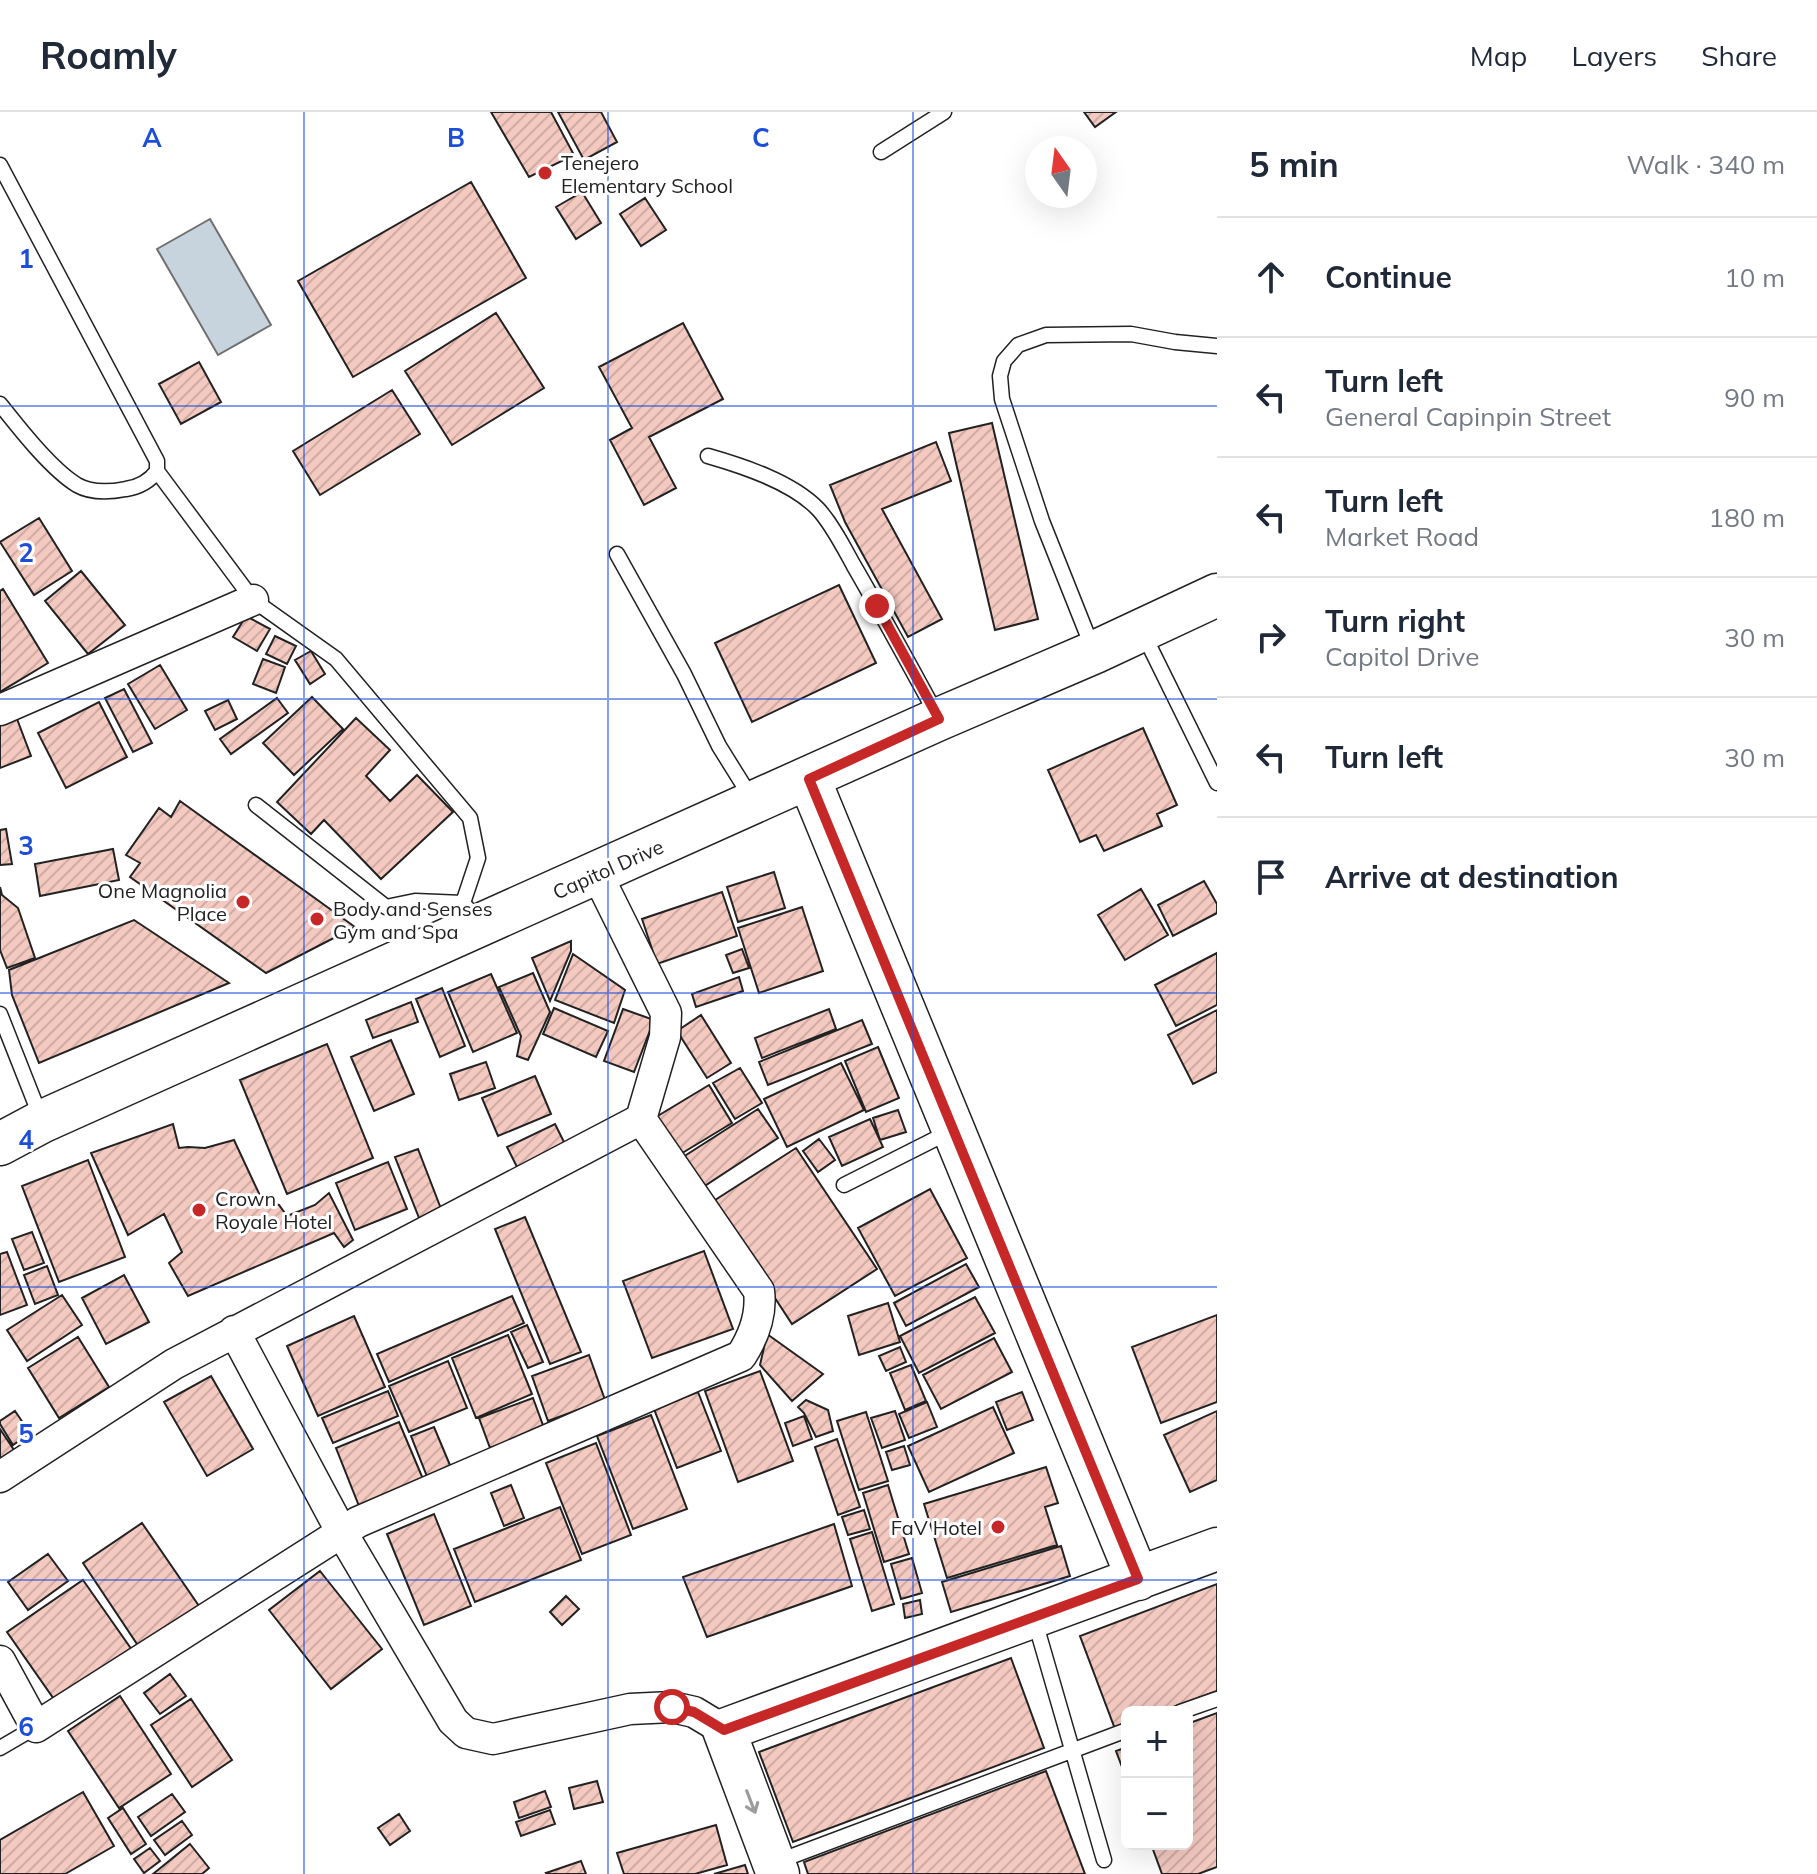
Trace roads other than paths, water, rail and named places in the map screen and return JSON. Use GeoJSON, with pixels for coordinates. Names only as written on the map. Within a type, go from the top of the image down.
{"type":"FeatureCollection","features":[{"type":"Feature","properties":{"kind":"street","name":"Capitol Drive"},"geometry":{"type":"LineString","coordinates":[[0,1144],[472,914],[597,874],[1217,595]]}},
{"type":"Feature","properties":{"kind":"street"},"geometry":{"type":"LineString","coordinates":[[0,710],[253,600]]}},
{"type":"Feature","properties":{"kind":"street"},"geometry":{"type":"LineString","coordinates":[[809,779],[1138,1579]]}},
{"type":"Feature","properties":{"kind":"street"},"geometry":{"type":"LineString","coordinates":[[0,1477],[174,1364],[641,1119],[665,1037],[666,1013],[597,874]]}},
{"type":"Feature","properties":{"kind":"street"},"geometry":{"type":"LineString","coordinates":[[0,1661],[36,1727],[358,1522],[741,1356],[750,1342],[761,1309],[759,1291],[641,1119]]}},
{"type":"Feature","properties":{"kind":"street"},"geometry":{"type":"LineString","coordinates":[[234,1331],[342,1533],[453,1721],[466,1733],[493,1739],[630,1709],[672,1707],[694,1712],[724,1730],[776,1868]]}},
{"type":"Feature","properties":{"kind":"street"},"geometry":{"type":"LineString","coordinates":[[724,1730],[1217,1549]]}},
{"type":"Feature","properties":{"kind":"lane"},"geometry":{"type":"LineString","coordinates":[[881,152],[944,112]]}},
{"type":"Feature","properties":{"kind":"lane"},"geometry":{"type":"LineString","coordinates":[[0,165],[157,461],[157,471],[253,600],[336,659],[470,818],[478,858],[472,914],[415,901],[386,907],[256,805]]}},
{"type":"Feature","properties":{"kind":"lane"},"geometry":{"type":"LineString","coordinates":[[1095,652],[1042,521],[1002,399],[1000,376],[1004,361],[1018,345],[1046,335],[1131,334],[1217,346]]}},
{"type":"Feature","properties":{"kind":"lane"},"geometry":{"type":"LineString","coordinates":[[0,404],[58,469],[79,486],[111,492],[150,480],[157,471]]}},
{"type":"Feature","properties":{"kind":"lane"},"geometry":{"type":"LineString","coordinates":[[708,456],[751,469],[793,490],[818,509],[870,593],[939,719]]}},
{"type":"Feature","properties":{"kind":"lane"},"geometry":{"type":"LineString","coordinates":[[617,554],[684,674],[719,746],[755,803]]}},
{"type":"Feature","properties":{"kind":"lane"},"geometry":{"type":"LineString","coordinates":[[1142,630],[1217,783]]}},
{"type":"Feature","properties":{"kind":"lane"},"geometry":{"type":"LineString","coordinates":[[0,1014],[43,1121]]}},
{"type":"Feature","properties":{"kind":"lane"},"geometry":{"type":"LineString","coordinates":[[844,1185],[953,1130]]}},
{"type":"Feature","properties":{"kind":"lane"},"geometry":{"type":"LineString","coordinates":[[1034,1617],[1104,1860]]}},
{"type":"Feature","properties":{"kind":"lane"},"geometry":{"type":"LineString","coordinates":[[1193,1707],[1217,1699]]}},
{"type":"Feature","properties":{"kind":"lane"},"geometry":{"type":"LineString","coordinates":[[0,1748],[36,1727]]}},
{"type":"Feature","properties":{"kind":"lane"},"geometry":{"type":"LineString","coordinates":[[776,1868],[1121,1732]]}},
{"type":"Feature","properties":{"kind":"place","name":"Tenejero Elementary School"},"geometry":{"type":"Point","coordinates":[545,173]}},
{"type":"Feature","properties":{"kind":"place","name":"One Magnolia Place"},"geometry":{"type":"Point","coordinates":[243,902]}},
{"type":"Feature","properties":{"kind":"place","name":"Body and Senses Gym and Spa"},"geometry":{"type":"Point","coordinates":[317,919]}},
{"type":"Feature","properties":{"kind":"place","name":"Crown Royale Hotel"},"geometry":{"type":"Point","coordinates":[199,1210]}},
{"type":"Feature","properties":{"kind":"place","name":"FaV Hotel"},"geometry":{"type":"Point","coordinates":[998,1527]}}]}
